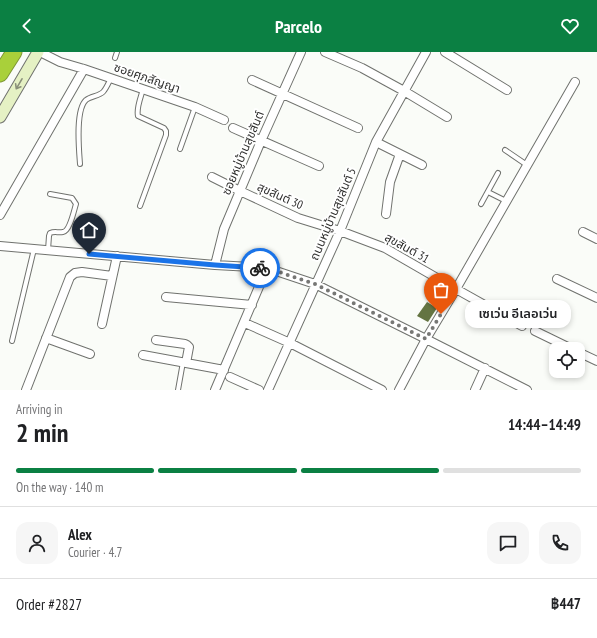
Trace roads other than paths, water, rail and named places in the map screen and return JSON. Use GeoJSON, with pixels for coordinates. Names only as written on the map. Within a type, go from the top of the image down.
{"type":"FeatureCollection","features":[{"type":"Feature","properties":{"kind":"highway"},"geometry":{"type":"LineString","coordinates":[[0,74],[14,52]]}},
{"type":"Feature","properties":{"kind":"main road"},"geometry":{"type":"LineString","coordinates":[[0,117],[39,52]]}},
{"type":"Feature","properties":{"kind":"street","name":"ซอยศุภสัญญา"},"geometry":{"type":"LineString","coordinates":[[39,52],[60,62],[195,107],[224,120]]}},
{"type":"Feature","properties":{"kind":"street","name":"ซอยหมู่บ้านสุขสันต์"},"geometry":{"type":"LineString","coordinates":[[215,265],[224,229],[301,52]]}},
{"type":"Feature","properties":{"kind":"street"},"geometry":{"type":"LineString","coordinates":[[325,52],[362,68],[404,91],[447,118]]}},
{"type":"Feature","properties":{"kind":"street","name":"ถนนหมู่บ้านสุขสันต์ 5"},"geometry":{"type":"LineString","coordinates":[[268,390],[340,231],[376,142],[426,52]]}},
{"type":"Feature","properties":{"kind":"street"},"geometry":{"type":"LineString","coordinates":[[445,52],[507,90]]}},
{"type":"Feature","properties":{"kind":"street"},"geometry":{"type":"LineString","coordinates":[[0,215],[4,200],[84,69]]}},
{"type":"Feature","properties":{"kind":"street"},"geometry":{"type":"LineString","coordinates":[[252,80],[358,128]]}},
{"type":"Feature","properties":{"kind":"street"},"geometry":{"type":"LineString","coordinates":[[399,390],[426,339],[575,82]]}},
{"type":"Feature","properties":{"kind":"street"},"geometry":{"type":"LineString","coordinates":[[233,128],[319,166]]}},
{"type":"Feature","properties":{"kind":"street"},"geometry":{"type":"LineString","coordinates":[[376,142],[422,165]]}},
{"type":"Feature","properties":{"kind":"street"},"geometry":{"type":"LineString","coordinates":[[386,214],[390,182],[400,154]]}},
{"type":"Feature","properties":{"kind":"street","name":"สุขสันต์ 30"},"geometry":{"type":"LineString","coordinates":[[212,177],[298,218],[340,231]]}},
{"type":"Feature","properties":{"kind":"street","name":"สุขสันต์ 31"},"geometry":{"type":"LineString","coordinates":[[340,231],[385,248],[522,326]]}},
{"type":"Feature","properties":{"kind":"street"},"geometry":{"type":"LineString","coordinates":[[583,232],[597,239]]}},
{"type":"Feature","properties":{"kind":"street"},"geometry":{"type":"LineString","coordinates":[[0,246],[215,265],[267,268],[315,284],[485,368],[514,387],[527,390]]}},
{"type":"Feature","properties":{"kind":"street"},"geometry":{"type":"LineString","coordinates":[[102,324],[117,256]]}},
{"type":"Feature","properties":{"kind":"street"},"geometry":{"type":"LineString","coordinates":[[215,390],[267,268]]}},
{"type":"Feature","properties":{"kind":"street"},"geometry":{"type":"LineString","coordinates":[[26,390],[70,277],[75,273],[82,272],[112,276]]}},
{"type":"Feature","properties":{"kind":"street"},"geometry":{"type":"LineString","coordinates":[[557,279],[597,298]]}},
{"type":"Feature","properties":{"kind":"street"},"geometry":{"type":"LineString","coordinates":[[166,298],[252,306]]}},
{"type":"Feature","properties":{"kind":"street"},"geometry":{"type":"LineString","coordinates":[[244,323],[290,343],[382,390]]}},
{"type":"Feature","properties":{"kind":"street"},"geometry":{"type":"LineString","coordinates":[[535,331],[558,342]]}},
{"type":"Feature","properties":{"kind":"street"},"geometry":{"type":"LineString","coordinates":[[46,338],[90,354]]}},
{"type":"Feature","properties":{"kind":"street"},"geometry":{"type":"LineString","coordinates":[[156,340],[187,345],[189,347],[185,363]]}},
{"type":"Feature","properties":{"kind":"street"},"geometry":{"type":"LineString","coordinates":[[143,355],[224,370]]}},
{"type":"Feature","properties":{"kind":"street"},"geometry":{"type":"LineString","coordinates":[[585,355],[597,361]]}},
{"type":"Feature","properties":{"kind":"street"},"geometry":{"type":"LineString","coordinates":[[475,390],[485,368]]}},
{"type":"Feature","properties":{"kind":"street"},"geometry":{"type":"LineString","coordinates":[[230,377],[259,390]]}},
{"type":"Feature","properties":{"kind":"lane"},"geometry":{"type":"LineString","coordinates":[[115,58],[116,52]]}},
{"type":"Feature","properties":{"kind":"lane"},"geometry":{"type":"LineString","coordinates":[[80,164],[78,136],[80,111],[85,101],[103,92],[111,78]]}},
{"type":"Feature","properties":{"kind":"lane"},"geometry":{"type":"LineString","coordinates":[[140,206],[166,135],[164,128],[138,116],[137,110],[143,89]]}},
{"type":"Feature","properties":{"kind":"lane"},"geometry":{"type":"LineString","coordinates":[[180,149],[195,107]]}},
{"type":"Feature","properties":{"kind":"lane"},"geometry":{"type":"LineString","coordinates":[[505,150],[527,165]]}},
{"type":"Feature","properties":{"kind":"lane"},"geometry":{"type":"LineString","coordinates":[[481,204],[498,173]]}},
{"type":"Feature","properties":{"kind":"lane"},"geometry":{"type":"LineString","coordinates":[[488,192],[506,202]]}},
{"type":"Feature","properties":{"kind":"lane"},"geometry":{"type":"LineString","coordinates":[[48,250],[50,233],[63,232],[66,230],[69,226],[76,204],[72,198],[50,194]]}},
{"type":"Feature","properties":{"kind":"lane"},"geometry":{"type":"LineString","coordinates":[[12,341],[34,249]]}},
{"type":"Feature","properties":{"kind":"lane"},"geometry":{"type":"LineString","coordinates":[[178,390],[185,363]]}},
{"type":"Feature","properties":{"kind":"place","name":"เซเว่น อีเลอเว่น"},"geometry":{"type":"Point","coordinates":[441,314]}}]}
